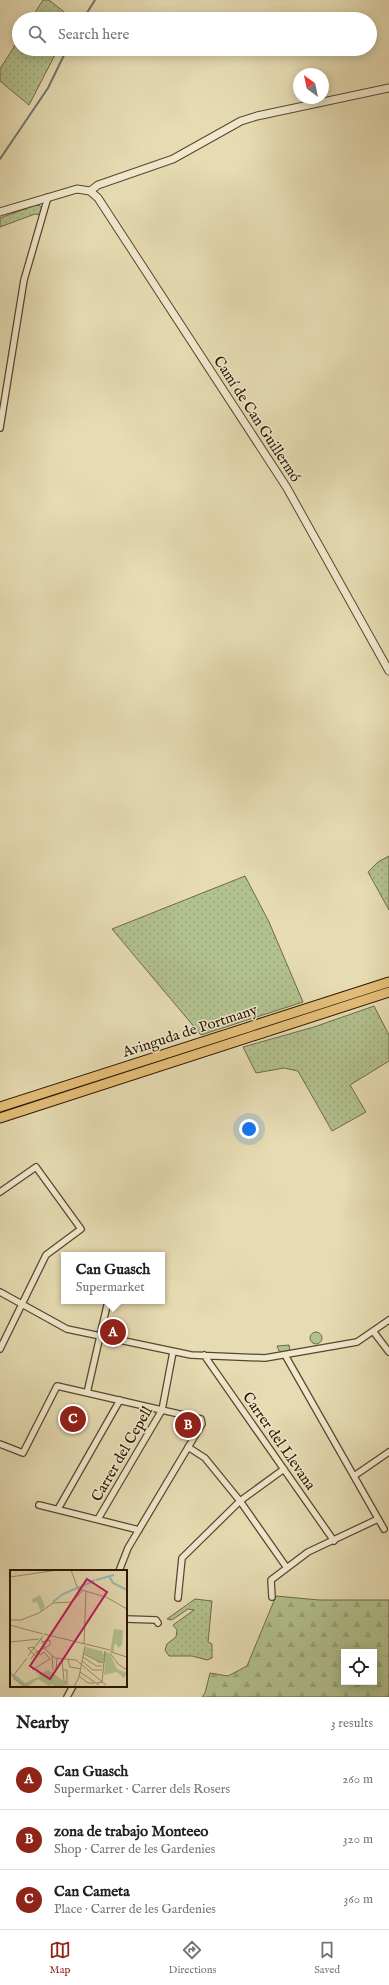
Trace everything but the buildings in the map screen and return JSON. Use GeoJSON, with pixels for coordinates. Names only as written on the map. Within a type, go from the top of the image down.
{"type":"FeatureCollection","features":[{"type":"Feature","properties":{"kind":"main road","name":"Avinguda de Portmany"},"geometry":{"type":"LineString","coordinates":[[0,1108],[389,982]]}},
{"type":"Feature","properties":{"kind":"main road","name":"Avinguda de Portmany"},"geometry":{"type":"LineString","coordinates":[[0,1118],[389,992]]}},
{"type":"Feature","properties":{"kind":"street"},"geometry":{"type":"LineString","coordinates":[[0,212],[77,189],[90,191],[98,184],[174,159],[241,121],[257,116],[389,88]]}},
{"type":"Feature","properties":{"kind":"street","name":"Camí de Can Guillermó"},"geometry":{"type":"LineString","coordinates":[[90,191],[98,198],[283,482],[389,671]]}},
{"type":"Feature","properties":{"kind":"street"},"geometry":{"type":"LineString","coordinates":[[0,428],[24,280],[48,197]]}},
{"type":"Feature","properties":{"kind":"street"},"geometry":{"type":"LineString","coordinates":[[0,1192],[36,1167],[81,1229],[46,1255],[0,1348]]}},
{"type":"Feature","properties":{"kind":"street"},"geometry":{"type":"LineString","coordinates":[[0,1292],[67,1329],[101,1335],[173,1352],[204,1355],[265,1358],[357,1342],[389,1320]]}},
{"type":"Feature","properties":{"kind":"street"},"geometry":{"type":"LineString","coordinates":[[87,1393],[107,1304]]}},
{"type":"Feature","properties":{"kind":"street"},"geometry":{"type":"LineString","coordinates":[[372,1331],[389,1352]]}},
{"type":"Feature","properties":{"kind":"street","name":"Carrer del Cepell"},"geometry":{"type":"LineString","coordinates":[[98,1520],[162,1410],[173,1352]]}},
{"type":"Feature","properties":{"kind":"street","name":"Carrer del Llevana"},"geometry":{"type":"LineString","coordinates":[[204,1355],[334,1541]]}},
{"type":"Feature","properties":{"kind":"street"},"geometry":{"type":"LineString","coordinates":[[284,1355],[384,1529]]}},
{"type":"Feature","properties":{"kind":"street"},"geometry":{"type":"LineString","coordinates":[[0,1444],[23,1453],[57,1386],[201,1419],[202,1424],[128,1548],[119,1570]]}},
{"type":"Feature","properties":{"kind":"street"},"geometry":{"type":"LineString","coordinates":[[58,1509],[120,1400]]}},
{"type":"Feature","properties":{"kind":"street"},"geometry":{"type":"LineString","coordinates":[[188,1447],[205,1458],[240,1501],[287,1568]]}},
{"type":"Feature","properties":{"kind":"street"},"geometry":{"type":"LineString","coordinates":[[354,1476],[389,1452]]}},
{"type":"Feature","properties":{"kind":"street"},"geometry":{"type":"LineString","coordinates":[[178,1598],[182,1558],[240,1501],[284,1469]]}},
{"type":"Feature","properties":{"kind":"street"},"geometry":{"type":"LineString","coordinates":[[40,1505],[139,1530]]}},
{"type":"Feature","properties":{"kind":"street"},"geometry":{"type":"LineString","coordinates":[[272,1597],[271,1580],[308,1552],[378,1519]]}},
{"type":"Feature","properties":{"kind":"street"},"geometry":{"type":"LineString","coordinates":[[127,1619],[156,1620],[158,1624]]}},
{"type":"Feature","properties":{"kind":"street"},"geometry":{"type":"LineString","coordinates":[[67,1697],[72,1687]]}},
{"type":"Feature","properties":{"kind":"green space"},"geometry":{"type":"Polygon","coordinates":[[[43,0],[49,0],[64,12],[35,12],[43,0]]]}},
{"type":"Feature","properties":{"kind":"green space"},"geometry":{"type":"Polygon","coordinates":[[[12,50],[12,56],[54,56],[29,105],[0,81],[0,69],[12,50]]]}},
{"type":"Feature","properties":{"kind":"green space"},"geometry":{"type":"Polygon","coordinates":[[[39,205],[42,208],[41,215],[35,214],[0,227],[0,218],[39,205]]]}},
{"type":"Feature","properties":{"kind":"green space"},"geometry":{"type":"Polygon","coordinates":[[[389,856],[389,910],[368,872],[378,862],[389,856]]]}},
{"type":"Feature","properties":{"kind":"green space"},"geometry":{"type":"Polygon","coordinates":[[[245,876],[269,922],[303,1002],[201,1035],[112,929],[245,876]]]}},
{"type":"Feature","properties":{"kind":"green space"},"geometry":{"type":"Polygon","coordinates":[[[374,1006],[389,1035],[389,1061],[350,1085],[366,1112],[332,1131],[298,1071],[284,1068],[256,1073],[243,1047],[314,1027],[374,1006]]]}},
{"type":"Feature","properties":{"kind":"green space"},"geometry":{"type":"Polygon","coordinates":[[[314,1332],[318,1332],[322,1338],[318,1344],[314,1344],[310,1340],[310,1336],[314,1332]]]}},
{"type":"Feature","properties":{"kind":"green space"},"geometry":{"type":"Polygon","coordinates":[[[289,1345],[290,1350],[284,1352],[279,1351],[277,1346],[289,1345]]]}},
{"type":"Feature","properties":{"kind":"green space"},"geometry":{"type":"Polygon","coordinates":[[[276,1596],[319,1600],[389,1600],[389,1697],[202,1697],[205,1693],[210,1673],[228,1676],[247,1666],[276,1596]]]}},
{"type":"Feature","properties":{"kind":"green space"},"geometry":{"type":"Polygon","coordinates":[[[195,1599],[212,1601],[208,1642],[212,1644],[212,1658],[207,1660],[192,1656],[169,1656],[165,1650],[167,1644],[176,1637],[177,1630],[173,1625],[194,1610],[188,1609],[172,1620],[167,1619],[195,1599]]]}},
{"type":"Feature","properties":{"kind":"waterway"},"geometry":{"type":"LineString","coordinates":[[87,12],[95,0]]}},
{"type":"Feature","properties":{"kind":"waterway"},"geometry":{"type":"LineString","coordinates":[[0,159],[48,88],[64,56]]}},
{"type":"Feature","properties":{"kind":"place","name":"Can Guasch"},"geometry":{"type":"Point","coordinates":[113,1332]}},
{"type":"Feature","properties":{"kind":"place","name":"Can Cameta"},"geometry":{"type":"Point","coordinates":[73,1419]}},
{"type":"Feature","properties":{"kind":"place","name":"zona de trabajo Monteeo"},"geometry":{"type":"Point","coordinates":[188,1425]}}]}
